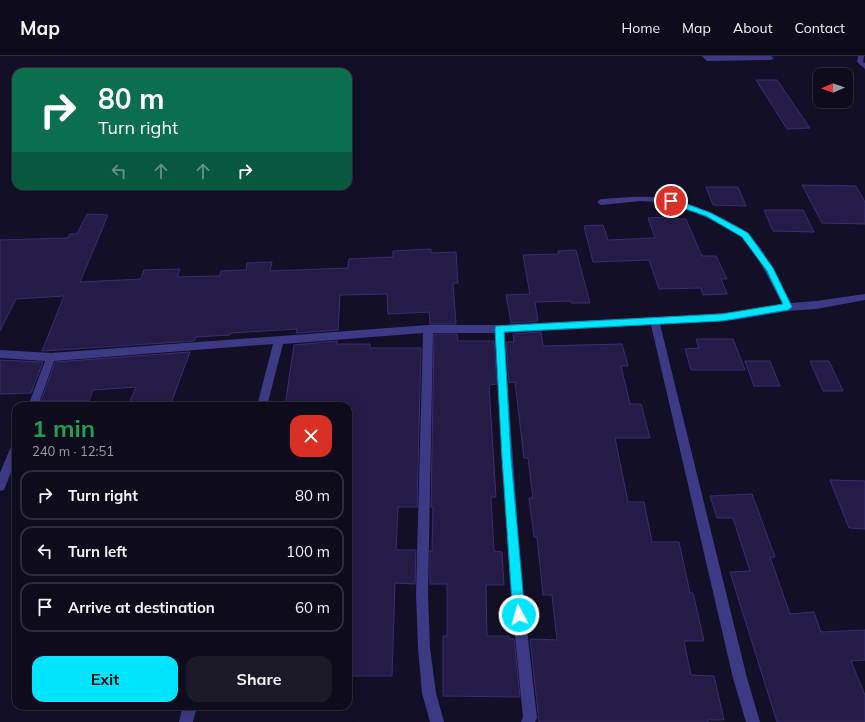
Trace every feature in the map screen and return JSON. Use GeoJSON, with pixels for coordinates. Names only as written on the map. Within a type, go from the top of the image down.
{"type":"FeatureCollection","features":[{"type":"Feature","properties":{"kind":"street"},"geometry":{"type":"LineString","coordinates":[[705,56],[707,59],[771,58],[770,56]]}},
{"type":"Feature","properties":{"kind":"street"},"geometry":{"type":"LineString","coordinates":[[861,56],[860,62],[865,67]]}},
{"type":"Feature","properties":{"kind":"street"},"geometry":{"type":"LineString","coordinates":[[601,202],[640,199],[671,201],[680,203],[727,224],[745,235],[758,252],[770,270],[788,307]]}},
{"type":"Feature","properties":{"kind":"street"},"geometry":{"type":"LineString","coordinates":[[0,354],[51,357],[428,329],[499,329],[735,316],[788,307],[816,305],[865,298]]}},
{"type":"Feature","properties":{"kind":"street"},"geometry":{"type":"LineString","coordinates":[[655,321],[740,678],[753,722]]}},
{"type":"Feature","properties":{"kind":"street"},"geometry":{"type":"LineString","coordinates":[[428,329],[422,594],[424,648],[429,693],[437,722]]}},
{"type":"Feature","properties":{"kind":"street"},"geometry":{"type":"LineString","coordinates":[[499,329],[515,577],[530,718],[528,722]]}},
{"type":"Feature","properties":{"kind":"street"},"geometry":{"type":"LineString","coordinates":[[263,402],[279,339]]}},
{"type":"Feature","properties":{"kind":"street"},"geometry":{"type":"LineString","coordinates":[[34,402],[51,357]]}},
{"type":"Feature","properties":{"kind":"street"},"geometry":{"type":"LineString","coordinates":[[0,486],[12,457]]}},
{"type":"Feature","properties":{"kind":"street"},"geometry":{"type":"LineString","coordinates":[[186,722],[189,710]]}},
{"type":"Feature","properties":{"kind":"building"},"geometry":{"type":"Polygon","coordinates":[[[756,80],[777,80],[810,128],[787,129],[756,80]]]}},
{"type":"Feature","properties":{"kind":"building"},"geometry":{"type":"Polygon","coordinates":[[[802,185],[856,186],[865,202],[865,224],[822,223],[802,185]]]}},
{"type":"Feature","properties":{"kind":"building"},"geometry":{"type":"Polygon","coordinates":[[[706,187],[738,187],[746,206],[713,205],[706,187]]]}},
{"type":"Feature","properties":{"kind":"building"},"geometry":{"type":"Polygon","coordinates":[[[764,210],[803,210],[814,232],[773,231],[764,210]]]}},
{"type":"Feature","properties":{"kind":"building"},"geometry":{"type":"Polygon","coordinates":[[[87,214],[108,215],[80,282],[141,279],[144,270],[180,269],[177,277],[220,276],[221,271],[246,270],[247,263],[272,262],[270,271],[348,268],[349,259],[393,257],[393,251],[431,249],[431,253],[456,252],[458,283],[453,283],[456,324],[430,324],[429,312],[388,314],[387,294],[340,295],[338,330],[296,333],[297,329],[231,333],[230,335],[196,337],[194,341],[42,351],[64,296],[16,299],[0,331],[0,240],[68,238],[70,234],[77,234],[87,214]]]}},
{"type":"Feature","properties":{"kind":"building"},"geometry":{"type":"Polygon","coordinates":[[[665,217],[666,219],[686,219],[702,256],[716,256],[727,279],[721,279],[727,294],[703,295],[701,288],[659,289],[649,260],[593,262],[584,226],[603,225],[608,240],[655,238],[648,218],[665,217]]]}},
{"type":"Feature","properties":{"kind":"building"},"geometry":{"type":"Polygon","coordinates":[[[576,250],[590,303],[571,303],[570,301],[535,302],[538,321],[511,323],[506,295],[530,294],[523,255],[559,254],[558,251],[576,250]]]}},
{"type":"Feature","properties":{"kind":"building"},"geometry":{"type":"Polygon","coordinates":[[[541,332],[543,346],[622,344],[628,366],[621,366],[630,404],[641,404],[650,438],[615,438],[628,502],[644,502],[652,542],[679,542],[690,593],[693,593],[704,641],[684,641],[691,675],[714,676],[724,720],[708,720],[708,722],[539,722],[530,639],[557,640],[552,595],[543,595],[537,537],[534,537],[529,498],[533,498],[528,458],[524,458],[515,382],[509,383],[506,342],[514,342],[513,334],[541,332]]]}},
{"type":"Feature","properties":{"kind":"building"},"geometry":{"type":"Polygon","coordinates":[[[434,334],[457,334],[458,341],[494,341],[497,384],[489,385],[496,497],[491,497],[494,551],[502,552],[504,585],[486,585],[487,636],[509,636],[509,639],[514,639],[520,697],[443,696],[443,636],[447,636],[447,584],[430,584],[430,551],[432,551],[433,507],[431,507],[434,334]]]}},
{"type":"Feature","properties":{"kind":"building"},"geometry":{"type":"Polygon","coordinates":[[[696,339],[733,339],[745,370],[691,370],[685,349],[699,348],[696,339]]]}},
{"type":"Feature","properties":{"kind":"building"},"geometry":{"type":"Polygon","coordinates":[[[337,341],[337,344],[370,344],[370,348],[421,348],[417,507],[398,507],[396,550],[416,550],[415,584],[395,583],[392,676],[352,676],[352,402],[286,402],[294,345],[337,341]]]}},
{"type":"Feature","properties":{"kind":"building"},"geometry":{"type":"Polygon","coordinates":[[[190,352],[171,402],[130,402],[136,387],[93,390],[89,401],[41,401],[55,362],[190,352]]]}},
{"type":"Feature","properties":{"kind":"building"},"geometry":{"type":"Polygon","coordinates":[[[0,360],[43,362],[31,393],[0,394],[0,360]]]}},
{"type":"Feature","properties":{"kind":"building"},"geometry":{"type":"Polygon","coordinates":[[[745,361],[770,361],[780,386],[754,386],[745,361]]]}},
{"type":"Feature","properties":{"kind":"building"},"geometry":{"type":"Polygon","coordinates":[[[810,361],[829,361],[843,391],[823,391],[810,361]]]}},
{"type":"Feature","properties":{"kind":"building"},"geometry":{"type":"Polygon","coordinates":[[[830,480],[865,481],[865,529],[849,528],[830,480]]]}},
{"type":"Feature","properties":{"kind":"building"},"geometry":{"type":"Polygon","coordinates":[[[752,494],[775,557],[770,557],[790,614],[814,612],[821,632],[865,630],[865,660],[851,661],[865,695],[865,722],[777,722],[730,572],[750,571],[733,518],[717,518],[710,496],[752,494]]]}},
{"type":"Feature","properties":{"kind":"route"},"geometry":{"type":"LineString","coordinates":[[519,615],[506,458],[499,329],[722,317],[788,307],[770,270],[745,235],[708,215],[680,203],[671,201]]}}]}
